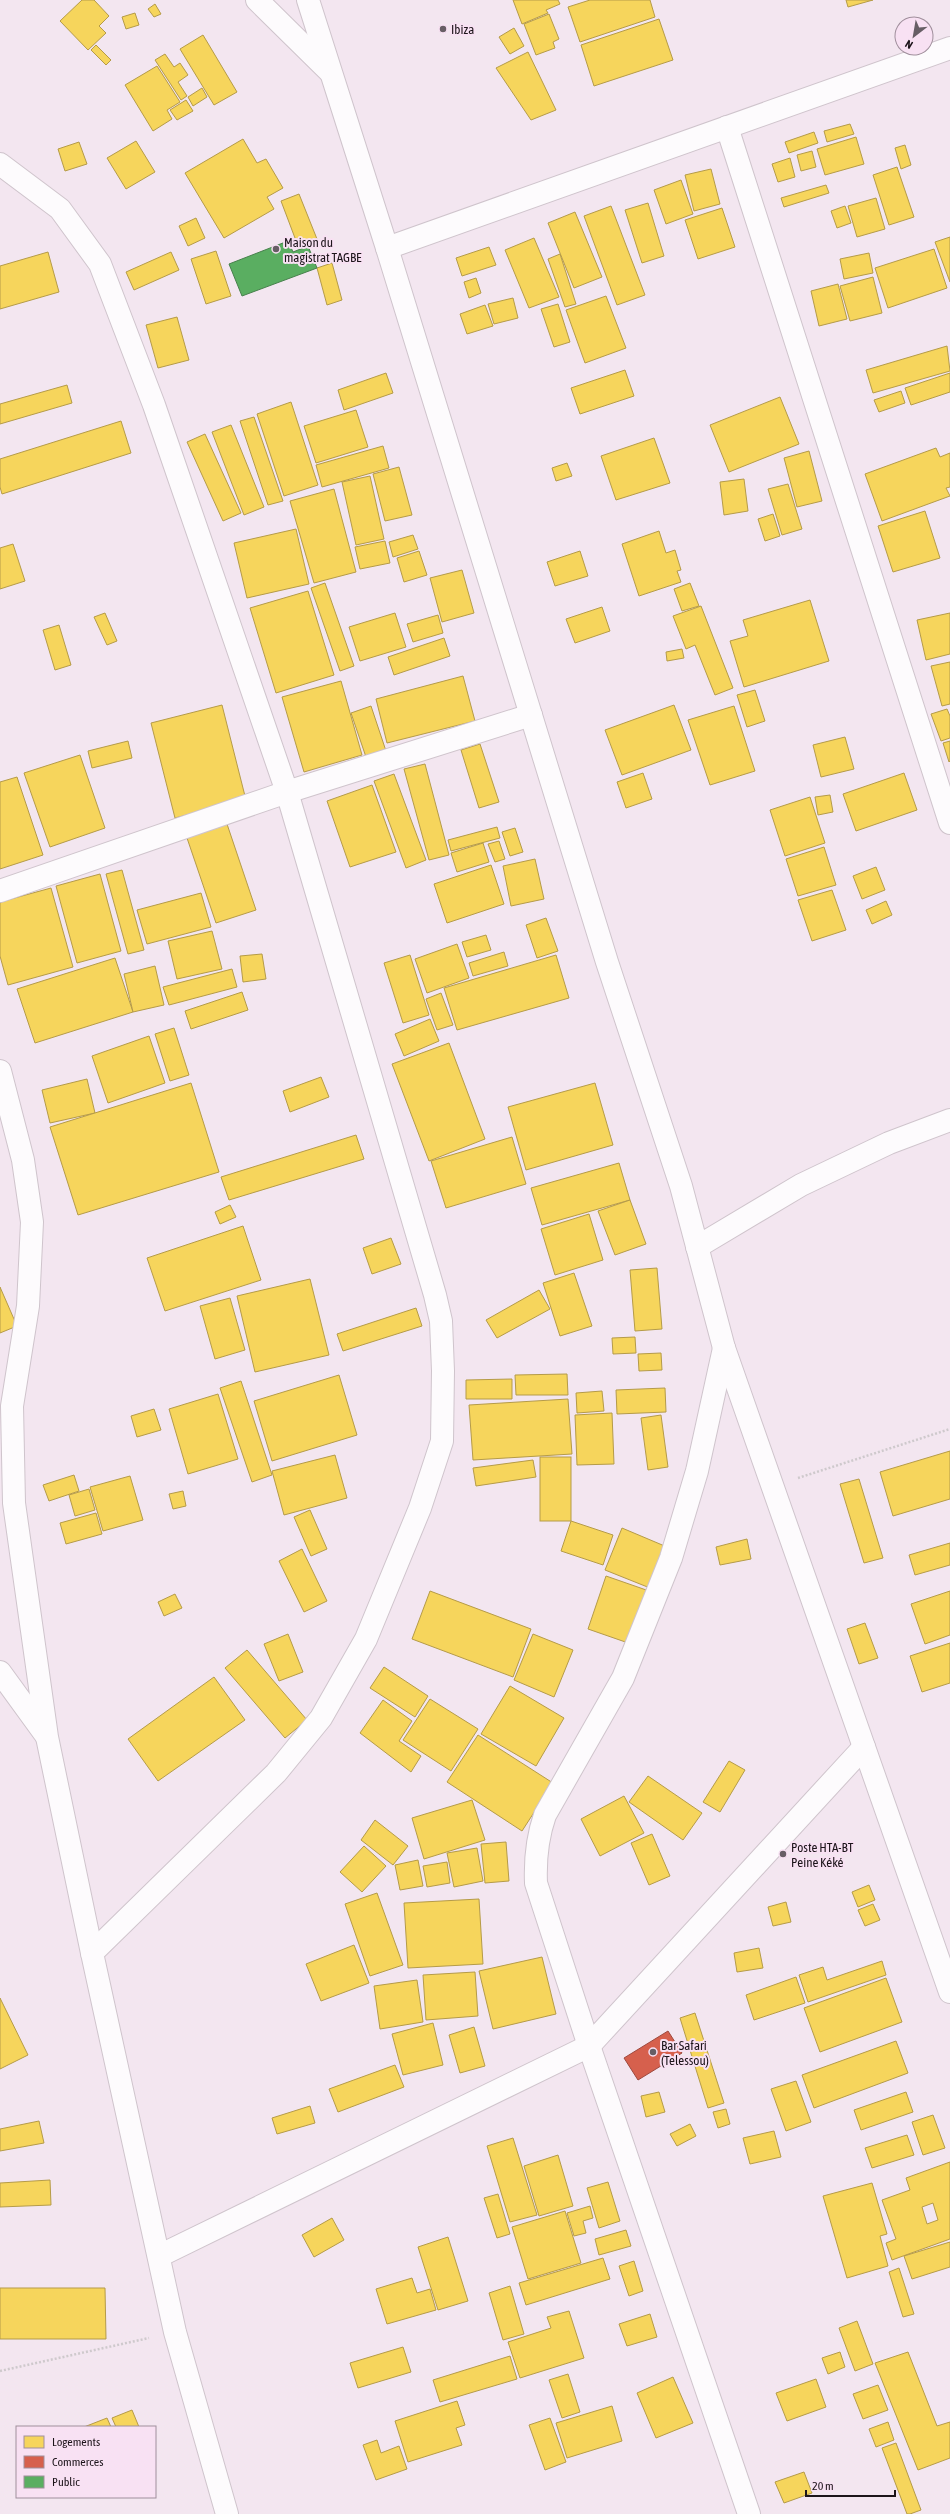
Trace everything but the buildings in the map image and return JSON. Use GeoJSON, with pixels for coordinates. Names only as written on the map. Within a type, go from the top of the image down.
{"type":"FeatureCollection","features":[{"type":"Feature","properties":{"kind":"street"},"geometry":{"type":"LineString","coordinates":[[257,0],[331,72]]}},
{"type":"Feature","properties":{"kind":"street"},"geometry":{"type":"LineString","coordinates":[[308,0],[387,248],[607,962],[681,1186],[724,1348],[950,1992]]}},
{"type":"Feature","properties":{"kind":"street"},"geometry":{"type":"LineString","coordinates":[[387,248],[950,48]]}},
{"type":"Feature","properties":{"kind":"street"},"geometry":{"type":"LineString","coordinates":[[727,127],[950,823]]}},
{"type":"Feature","properties":{"kind":"street"},"geometry":{"type":"LineString","coordinates":[[0,164],[60,209],[100,264],[154,405],[287,792],[435,1295],[440,1321],[443,1371],[442,1441],[420,1508],[366,1639],[321,1718],[276,1773],[92,1953]]}},
{"type":"Feature","properties":{"kind":"street"},"geometry":{"type":"LineString","coordinates":[[0,891],[287,792],[531,715]]}},
{"type":"Feature","properties":{"kind":"street"},"geometry":{"type":"LineString","coordinates":[[0,1071],[23,1160],[32,1222],[28,1306],[12,1406],[14,1503],[47,1737],[92,1953],[175,2332],[227,2514]]}},
{"type":"Feature","properties":{"kind":"street"},"geometry":{"type":"LineString","coordinates":[[697,1247],[800,1185],[889,1143],[950,1120]]}},
{"type":"Feature","properties":{"kind":"street"},"geometry":{"type":"LineString","coordinates":[[724,1348],[697,1471],[671,1558],[623,1678],[545,1815],[538,1836],[535,1862],[536,1883],[589,2046],[749,2514]]}},
{"type":"Feature","properties":{"kind":"street"},"geometry":{"type":"LineString","coordinates":[[0,1672],[47,1737]]}},
{"type":"Feature","properties":{"kind":"street"},"geometry":{"type":"LineString","coordinates":[[159,2256],[589,2046],[864,1747]]}},
{"type":"Feature","properties":{"kind":"path"},"geometry":{"type":"LineString","coordinates":[[772,1487],[950,1429]]}},
{"type":"Feature","properties":{"kind":"path"},"geometry":{"type":"LineString","coordinates":[[0,2371],[111,2348],[175,2332]]}},
{"type":"Feature","properties":{"kind":"place","name":"Ibiza"},"geometry":{"type":"Point","coordinates":[443,29]}},
{"type":"Feature","properties":{"kind":"place","name":"Maison du magistrat TAGBE"},"geometry":{"type":"Point","coordinates":[276,249]}},
{"type":"Feature","properties":{"kind":"place","name":"Poste HTA-BT Peine Kéké"},"geometry":{"type":"Point","coordinates":[783,1854]}},
{"type":"Feature","properties":{"kind":"place","name":"Bar Safari (Telessou)"},"geometry":{"type":"Point","coordinates":[653,2052]}}]}
